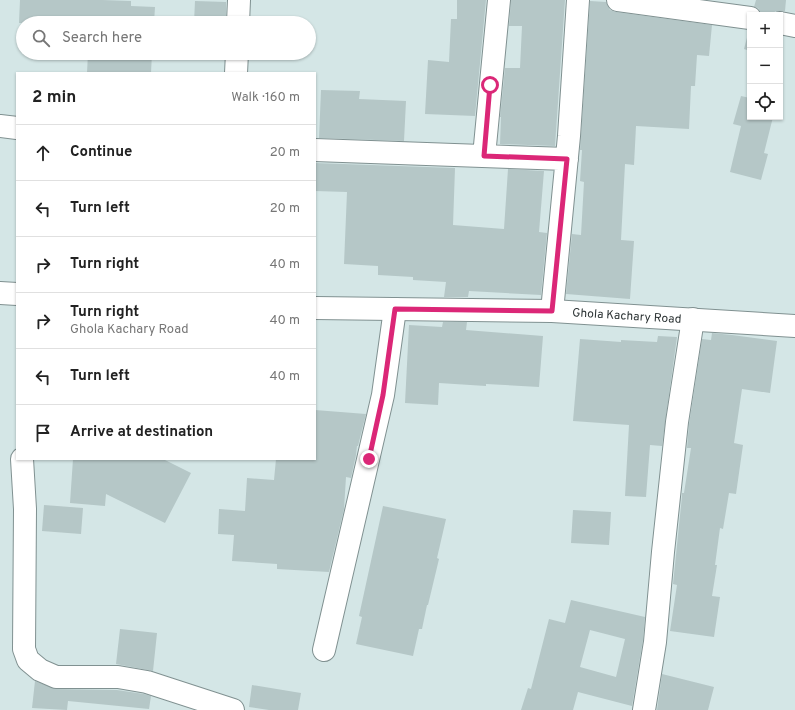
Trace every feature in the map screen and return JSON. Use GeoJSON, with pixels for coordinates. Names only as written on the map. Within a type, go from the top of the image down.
{"type":"FeatureCollection","features":[{"type":"Feature","properties":{"kind":"street"},"geometry":{"type":"LineString","coordinates":[[238,16],[239,0]]}},
{"type":"Feature","properties":{"kind":"street"},"geometry":{"type":"LineString","coordinates":[[484,156],[499,0]]}},
{"type":"Feature","properties":{"kind":"street"},"geometry":{"type":"LineString","coordinates":[[552,311],[567,159],[578,0]]}},
{"type":"Feature","properties":{"kind":"street"},"geometry":{"type":"LineString","coordinates":[[618,0],[747,18]]}},
{"type":"Feature","properties":{"kind":"street"},"geometry":{"type":"LineString","coordinates":[[783,24],[795,26]]}},
{"type":"Feature","properties":{"kind":"street"},"geometry":{"type":"LineString","coordinates":[[236,72],[237,60]]}},
{"type":"Feature","properties":{"kind":"street"},"geometry":{"type":"LineString","coordinates":[[0,126],[16,128]]}},
{"type":"Feature","properties":{"kind":"street"},"geometry":{"type":"LineString","coordinates":[[316,150],[567,159]]}},
{"type":"Feature","properties":{"kind":"street"},"geometry":{"type":"LineString","coordinates":[[0,293],[16,294]]}},
{"type":"Feature","properties":{"kind":"street","name":"Ghola Kachary Road"},"geometry":{"type":"LineString","coordinates":[[316,308],[552,311],[795,326]]}},
{"type":"Feature","properties":{"kind":"street"},"geometry":{"type":"LineString","coordinates":[[324,650],[383,395],[395,309]]}},
{"type":"Feature","properties":{"kind":"street"},"geometry":{"type":"LineString","coordinates":[[644,710],[654,642],[677,422],[693,320]]}},
{"type":"Feature","properties":{"kind":"street"},"geometry":{"type":"LineString","coordinates":[[22,460],[25,509],[24,649],[28,660],[40,670],[56,677],[118,677],[147,682],[233,710]]}},
{"type":"Feature","properties":{"kind":"building"},"geometry":{"type":"Polygon","coordinates":[[[20,0],[131,1],[131,6],[155,7],[154,16],[19,16],[20,0]]]}},
{"type":"Feature","properties":{"kind":"building"},"geometry":{"type":"Polygon","coordinates":[[[457,0],[486,0],[475,116],[425,114],[428,60],[449,62],[451,19],[457,19],[457,0]]]}},
{"type":"Feature","properties":{"kind":"building"},"geometry":{"type":"Polygon","coordinates":[[[511,0],[565,0],[555,146],[500,144],[500,117],[505,68],[520,68],[522,26],[509,26],[511,0]]]}},
{"type":"Feature","properties":{"kind":"building"},"geometry":{"type":"Polygon","coordinates":[[[756,0],[786,0],[785,11],[760,12],[758,8],[754,7],[756,0]]]}},
{"type":"Feature","properties":{"kind":"building"},"geometry":{"type":"Polygon","coordinates":[[[195,1],[226,2],[226,16],[194,16],[195,1]]]}},
{"type":"Feature","properties":{"kind":"building"},"geometry":{"type":"Polygon","coordinates":[[[590,1],[606,2],[610,10],[616,12],[712,25],[709,56],[697,55],[695,86],[691,86],[689,129],[636,126],[634,165],[625,164],[621,240],[634,241],[630,299],[566,294],[572,234],[581,235],[584,182],[580,181],[582,150],[580,150],[590,1]]]}},
{"type":"Feature","properties":{"kind":"building"},"geometry":{"type":"Polygon","coordinates":[[[747,38],[747,50],[744,49],[747,38]]]}},
{"type":"Feature","properties":{"kind":"building"},"geometry":{"type":"Polygon","coordinates":[[[88,60],[152,60],[151,72],[87,72],[88,60]]]}},
{"type":"Feature","properties":{"kind":"building"},"geometry":{"type":"Polygon","coordinates":[[[321,90],[360,91],[359,99],[406,101],[404,141],[319,138],[321,90]]]}},
{"type":"Feature","properties":{"kind":"building"},"geometry":{"type":"Polygon","coordinates":[[[741,96],[747,97],[747,120],[772,120],[764,153],[768,154],[761,180],[730,172],[741,126],[733,124],[741,96]]]}},
{"type":"Feature","properties":{"kind":"building"},"geometry":{"type":"Polygon","coordinates":[[[316,163],[455,168],[453,225],[504,229],[508,169],[544,171],[539,232],[547,233],[541,295],[469,291],[468,297],[444,297],[446,282],[413,280],[413,277],[378,275],[378,266],[344,264],[347,192],[316,191],[316,163]]]}},
{"type":"Feature","properties":{"kind":"building"},"geometry":{"type":"Polygon","coordinates":[[[443,322],[467,322],[466,330],[543,336],[539,387],[439,383],[438,405],[405,403],[409,325],[442,327],[443,322]]]}},
{"type":"Feature","properties":{"kind":"building"},"geometry":{"type":"Polygon","coordinates":[[[712,333],[777,341],[770,393],[742,389],[734,443],[743,445],[736,494],[729,493],[723,529],[720,528],[715,565],[717,565],[712,596],[720,597],[714,637],[670,631],[677,585],[673,584],[682,493],[684,493],[691,448],[687,448],[689,424],[702,339],[711,340],[712,333]]]}},
{"type":"Feature","properties":{"kind":"building"},"geometry":{"type":"Polygon","coordinates":[[[658,336],[677,337],[662,446],[650,445],[646,497],[625,496],[629,425],[573,421],[580,339],[621,342],[621,340],[657,342],[658,336]]]}},
{"type":"Feature","properties":{"kind":"building"},"geometry":{"type":"Polygon","coordinates":[[[316,410],[366,414],[357,446],[351,478],[346,477],[344,509],[329,572],[277,569],[277,564],[232,561],[234,535],[218,534],[219,509],[245,511],[247,478],[274,480],[276,460],[316,460],[316,410]]]}},
{"type":"Feature","properties":{"kind":"building"},"geometry":{"type":"Polygon","coordinates":[[[73,460],[165,460],[191,473],[165,523],[106,494],[105,506],[70,503],[73,460]]]}},
{"type":"Feature","properties":{"kind":"building"},"geometry":{"type":"Polygon","coordinates":[[[44,505],[83,508],[81,534],[42,531],[44,505]]]}},
{"type":"Feature","properties":{"kind":"building"},"geometry":{"type":"Polygon","coordinates":[[[383,506],[446,519],[437,558],[439,559],[428,605],[422,629],[419,629],[413,656],[356,644],[362,617],[359,616],[383,506]]]}},
{"type":"Feature","properties":{"kind":"building"},"geometry":{"type":"Polygon","coordinates":[[[573,510],[611,512],[609,545],[571,543],[573,510]]]}},
{"type":"Feature","properties":{"kind":"building"},"geometry":{"type":"Polygon","coordinates":[[[571,600],[645,617],[643,640],[632,706],[578,692],[573,710],[521,710],[528,688],[531,689],[549,619],[565,623],[571,600]],[[590,630],[580,667],[616,677],[625,639],[590,630]]]}},
{"type":"Feature","properties":{"kind":"building"},"geometry":{"type":"Polygon","coordinates":[[[120,629],[157,633],[153,671],[116,664],[120,629]]]}},
{"type":"Feature","properties":{"kind":"building"},"geometry":{"type":"Polygon","coordinates":[[[662,674],[714,687],[708,710],[657,710],[662,674]]]}},
{"type":"Feature","properties":{"kind":"building"},"geometry":{"type":"Polygon","coordinates":[[[35,681],[56,689],[117,690],[144,694],[151,696],[149,709],[68,701],[67,710],[32,708],[35,681]]]}},
{"type":"Feature","properties":{"kind":"building"},"geometry":{"type":"Polygon","coordinates":[[[252,685],[301,693],[298,710],[269,710],[249,707],[252,685]]]}},
{"type":"Feature","properties":{"kind":"route"},"geometry":{"type":"LineString","coordinates":[[369,459],[383,395],[395,309],[552,311],[567,159],[484,156],[490,85]]}}]}
